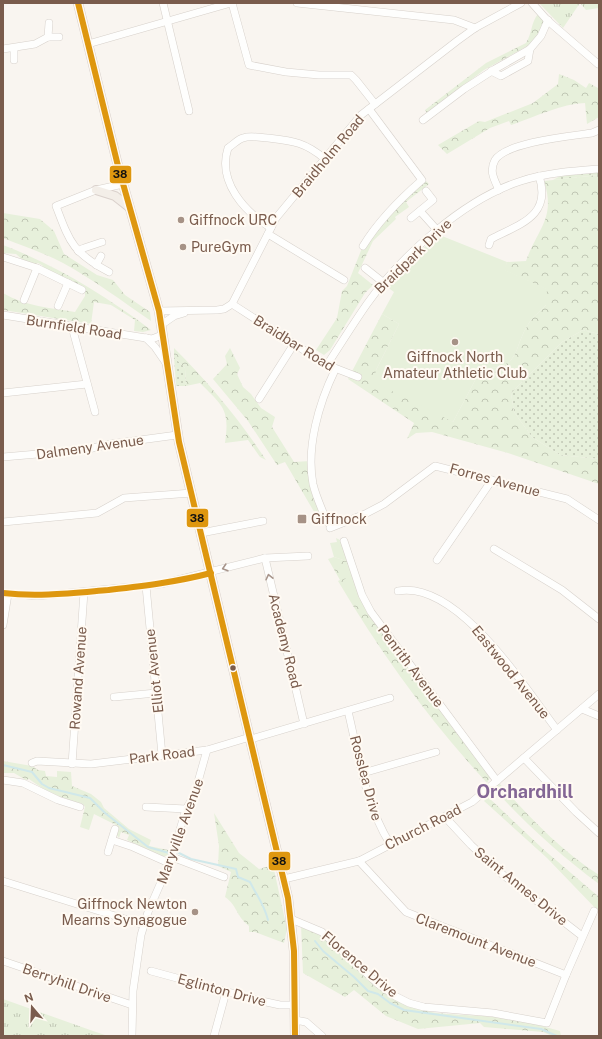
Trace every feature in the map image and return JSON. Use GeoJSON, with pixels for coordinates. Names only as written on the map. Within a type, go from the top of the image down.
{"type":"FeatureCollection","features":[{"type":"Feature","properties":{"kind":"main road"},"geometry":{"type":"LineString","coordinates":[[78,3],[129,207],[159,311],[161,325],[159,337],[164,347],[177,435],[284,879],[291,919],[294,951],[295,1036]]}},
{"type":"Feature","properties":{"kind":"main road"},"geometry":{"type":"LineString","coordinates":[[96,190],[115,196],[129,207]]}},
{"type":"Feature","properties":{"kind":"street"},"geometry":{"type":"LineString","coordinates":[[163,3],[189,111]]}},
{"type":"Feature","properties":{"kind":"street"},"geometry":{"type":"LineString","coordinates":[[88,44],[167,20],[231,3],[249,65],[319,76],[351,75],[375,104]]}},
{"type":"Feature","properties":{"kind":"street"},"geometry":{"type":"LineString","coordinates":[[297,3],[447,19],[460,21],[475,28]]}},
{"type":"Feature","properties":{"kind":"street","name":"Braidholm Road"},"geometry":{"type":"LineString","coordinates":[[232,304],[269,231],[281,211],[361,115],[475,28],[521,3]]}},
{"type":"Feature","properties":{"kind":"street"},"geometry":{"type":"LineString","coordinates":[[532,3],[548,20],[598,64]]}},
{"type":"Feature","properties":{"kind":"street"},"geometry":{"type":"LineString","coordinates":[[423,120],[435,114],[491,71],[530,49],[541,36],[548,20]]}},
{"type":"Feature","properties":{"kind":"street"},"geometry":{"type":"LineString","coordinates":[[48,37],[49,23]]}},
{"type":"Feature","properties":{"kind":"street"},"geometry":{"type":"LineString","coordinates":[[3,49],[35,44],[48,37],[59,37]]}},
{"type":"Feature","properties":{"kind":"street"},"geometry":{"type":"LineString","coordinates":[[14,48],[14,60]]}},
{"type":"Feature","properties":{"kind":"street"},"geometry":{"type":"LineString","coordinates":[[363,246],[383,217],[402,197],[422,180],[368,109]]}},
{"type":"Feature","properties":{"kind":"street"},"geometry":{"type":"LineString","coordinates":[[498,190],[492,171],[499,156],[514,149],[543,140],[592,133],[599,130]]}},
{"type":"Feature","properties":{"kind":"street"},"geometry":{"type":"LineString","coordinates":[[325,159],[311,148],[301,143],[251,136],[242,138],[228,148],[225,164],[231,187],[245,208],[269,231],[344,280]]}},
{"type":"Feature","properties":{"kind":"street","name":"Braidpark Drive"},"geometry":{"type":"LineString","coordinates":[[327,366],[366,304],[384,283],[437,230],[462,211],[498,190],[539,176],[599,169]]}},
{"type":"Feature","properties":{"kind":"street"},"geometry":{"type":"LineString","coordinates":[[489,245],[491,239],[531,218],[537,211],[544,190],[539,176]]}},
{"type":"Feature","properties":{"kind":"street"},"geometry":{"type":"LineString","coordinates":[[109,272],[96,265],[78,251],[69,240],[56,206],[96,190],[123,184]]}},
{"type":"Feature","properties":{"kind":"street"},"geometry":{"type":"LineString","coordinates":[[411,218],[434,200],[426,191]]}},
{"type":"Feature","properties":{"kind":"street"},"geometry":{"type":"LineString","coordinates":[[420,211],[437,230]]}},
{"type":"Feature","properties":{"kind":"street"},"geometry":{"type":"LineString","coordinates":[[78,251],[102,242]]}},
{"type":"Feature","properties":{"kind":"street"},"geometry":{"type":"LineString","coordinates":[[96,265],[101,256]]}},
{"type":"Feature","properties":{"kind":"street"},"geometry":{"type":"LineString","coordinates":[[3,257],[37,268],[82,290]]}},
{"type":"Feature","properties":{"kind":"street"},"geometry":{"type":"LineString","coordinates":[[24,300],[37,268]]}},
{"type":"Feature","properties":{"kind":"street"},"geometry":{"type":"LineString","coordinates":[[365,268],[384,283]]}},
{"type":"Feature","properties":{"kind":"street"},"geometry":{"type":"LineString","coordinates":[[58,306],[68,283]]}},
{"type":"Feature","properties":{"kind":"street"},"geometry":{"type":"LineString","coordinates":[[159,311],[188,312],[224,309],[232,304]]}},
{"type":"Feature","properties":{"kind":"street","name":"Braidbar Road"},"geometry":{"type":"LineString","coordinates":[[232,304],[327,366],[358,377]]}},
{"type":"Feature","properties":{"kind":"street"},"geometry":{"type":"LineString","coordinates":[[161,325],[174,316],[188,312]]}},
{"type":"Feature","properties":{"kind":"street","name":"Burnfield Road"},"geometry":{"type":"LineString","coordinates":[[3,315],[146,338],[159,337]]}},
{"type":"Feature","properties":{"kind":"street"},"geometry":{"type":"LineString","coordinates":[[72,327],[95,412]]}},
{"type":"Feature","properties":{"kind":"street"},"geometry":{"type":"LineString","coordinates":[[146,338],[155,347],[166,363]]}},
{"type":"Feature","properties":{"kind":"street"},"geometry":{"type":"LineString","coordinates":[[259,399],[294,344]]}},
{"type":"Feature","properties":{"kind":"street","name":"Forres Avenue"},"geometry":{"type":"LineString","coordinates":[[336,370],[322,401],[315,429],[312,461],[314,488],[329,525],[365,514],[384,504],[435,466],[566,499],[599,520]]}},
{"type":"Feature","properties":{"kind":"street"},"geometry":{"type":"LineString","coordinates":[[3,393],[87,384]]}},
{"type":"Feature","properties":{"kind":"street","name":"Dalmeny Avenue"},"geometry":{"type":"LineString","coordinates":[[3,457],[84,450],[110,444],[177,435]]}},
{"type":"Feature","properties":{"kind":"street"},"geometry":{"type":"LineString","coordinates":[[437,560],[492,480]]}},
{"type":"Feature","properties":{"kind":"street"},"geometry":{"type":"LineString","coordinates":[[3,522],[97,513],[124,498],[192,493]]}},
{"type":"Feature","properties":{"kind":"street"},"geometry":{"type":"LineString","coordinates":[[201,532],[263,521]]}},
{"type":"Feature","properties":{"kind":"street","name":"Penrith Avenue"},"geometry":{"type":"LineString","coordinates":[[344,541],[362,595],[371,612],[497,781]]}},
{"type":"Feature","properties":{"kind":"street"},"geometry":{"type":"LineString","coordinates":[[494,549],[562,590],[599,619]]}},
{"type":"Feature","properties":{"kind":"street"},"geometry":{"type":"LineString","coordinates":[[3,625],[6,593],[37,596],[146,586],[176,582],[265,558],[308,556]]}},
{"type":"Feature","properties":{"kind":"street","name":"Academy Road"},"geometry":{"type":"LineString","coordinates":[[265,558],[304,724]]}},
{"type":"Feature","properties":{"kind":"street","name":"Elliot Avenue"},"geometry":{"type":"LineString","coordinates":[[146,586],[162,755]]}},
{"type":"Feature","properties":{"kind":"street","name":"Eastwood Avenue"},"geometry":{"type":"LineString","coordinates":[[398,591],[415,590],[426,593],[454,608],[476,627],[494,646],[557,730]]}},
{"type":"Feature","properties":{"kind":"street","name":"Rowand Avenue"},"geometry":{"type":"LineString","coordinates":[[72,764],[84,592]]}},
{"type":"Feature","properties":{"kind":"street"},"geometry":{"type":"LineString","coordinates":[[114,697],[156,693]]}},
{"type":"Feature","properties":{"kind":"street","name":"Church Road"},"geometry":{"type":"LineString","coordinates":[[284,879],[359,861],[477,799],[599,694]]}},
{"type":"Feature","properties":{"kind":"street","name":"Park Road"},"geometry":{"type":"LineString","coordinates":[[32,763],[37,761],[91,764],[207,750],[304,724],[390,698]]}},
{"type":"Feature","properties":{"kind":"street"},"geometry":{"type":"LineString","coordinates":[[582,709],[599,716]]}},
{"type":"Feature","properties":{"kind":"street","name":"Rosslea Drive"},"geometry":{"type":"LineString","coordinates":[[348,710],[374,814],[390,844]]}},
{"type":"Feature","properties":{"kind":"street","name":"Maryville Avenue"},"geometry":{"type":"LineString","coordinates":[[132,1036],[132,1005],[138,952],[144,925],[170,860],[186,809],[194,796],[207,750]]}},
{"type":"Feature","properties":{"kind":"street"},"geometry":{"type":"LineString","coordinates":[[363,773],[436,752]]}},
{"type":"Feature","properties":{"kind":"street"},"geometry":{"type":"LineString","coordinates":[[524,758],[576,812],[599,833]]}},
{"type":"Feature","properties":{"kind":"street"},"geometry":{"type":"LineString","coordinates":[[3,780],[23,783],[58,800],[80,808]]}},
{"type":"Feature","properties":{"kind":"street"},"geometry":{"type":"LineString","coordinates":[[146,807],[158,806],[186,809]]}},
{"type":"Feature","properties":{"kind":"street","name":"Saint Annes Drive"},"geometry":{"type":"LineString","coordinates":[[445,817],[471,845],[502,874],[582,936]]}},
{"type":"Feature","properties":{"kind":"street"},"geometry":{"type":"LineString","coordinates":[[108,852],[115,829]]}},
{"type":"Feature","properties":{"kind":"street"},"geometry":{"type":"LineString","coordinates":[[112,840],[224,877]]}},
{"type":"Feature","properties":{"kind":"street","name":"Claremount Avenue"},"geometry":{"type":"LineString","coordinates":[[359,861],[406,912],[566,974]]}},
{"type":"Feature","properties":{"kind":"street"},"geometry":{"type":"LineString","coordinates":[[3,881],[144,925]]}},
{"type":"Feature","properties":{"kind":"street"},"geometry":{"type":"LineString","coordinates":[[566,974],[594,911]]}},
{"type":"Feature","properties":{"kind":"street","name":"Florence Drive"},"geometry":{"type":"LineString","coordinates":[[291,919],[322,932],[378,984],[396,996],[412,1004],[446,1010],[493,1013],[547,1023],[566,974]]}},
{"type":"Feature","properties":{"kind":"street","name":"Berryhill Drive"},"geometry":{"type":"LineString","coordinates":[[3,960],[132,1005]]}},
{"type":"Feature","properties":{"kind":"street","name":"Eglinton Drive"},"geometry":{"type":"LineString","coordinates":[[151,971],[280,1005],[295,1005]]}},
{"type":"Feature","properties":{"kind":"street"},"geometry":{"type":"LineString","coordinates":[[214,1036],[226,992]]}},
{"type":"Feature","properties":{"kind":"street"},"geometry":{"type":"LineString","coordinates":[[295,1020],[306,1022],[322,1036]]}},
{"type":"Feature","properties":{"kind":"green space"},"geometry":{"type":"Polygon","coordinates":[[[539,3],[580,3],[563,28],[539,3]]]}},
{"type":"Feature","properties":{"kind":"green space"},"geometry":{"type":"Polygon","coordinates":[[[580,3],[599,3],[599,8],[586,10],[580,3]]]}},
{"type":"Feature","properties":{"kind":"green space"},"geometry":{"type":"Polygon","coordinates":[[[538,14],[545,21],[536,38],[529,45],[484,70],[427,113],[425,110],[486,63],[526,43],[538,14]]]}},
{"type":"Feature","properties":{"kind":"green space"},"geometry":{"type":"Polygon","coordinates":[[[559,74],[574,80],[586,88],[589,83],[598,88],[599,87],[599,117],[587,124],[585,103],[576,104],[549,111],[511,125],[509,121],[490,128],[447,154],[438,145],[479,121],[485,122],[533,103],[558,84],[559,74]]]}},
{"type":"Feature","properties":{"kind":"green space"},"geometry":{"type":"Polygon","coordinates":[[[599,172],[599,175],[553,180],[562,175],[599,172]]]}},
{"type":"Feature","properties":{"kind":"green space"},"geometry":{"type":"Polygon","coordinates":[[[599,175],[599,334],[583,330],[562,342],[511,393],[514,412],[532,437],[560,455],[599,459],[599,484],[508,453],[432,432],[416,433],[407,439],[414,423],[348,379],[382,314],[399,324],[376,370],[453,422],[481,369],[494,368],[504,365],[510,361],[514,356],[523,333],[529,323],[546,305],[546,289],[504,270],[507,262],[526,261],[544,222],[548,204],[544,181],[599,175]]]}},
{"type":"Feature","properties":{"kind":"green space"},"geometry":{"type":"Polygon","coordinates":[[[426,181],[429,184],[406,202],[409,207],[395,217],[396,219],[373,241],[358,273],[373,285],[365,293],[330,350],[324,355],[316,350],[337,318],[342,291],[347,286],[362,248],[387,216],[426,181]]]}},
{"type":"Feature","properties":{"kind":"green space"},"geometry":{"type":"Polygon","coordinates":[[[3,213],[40,219],[54,231],[64,254],[97,275],[113,280],[125,295],[150,312],[151,321],[63,263],[3,238],[3,213]]]}},
{"type":"Feature","properties":{"kind":"green space","name":"Giffnock North Amateur Athletic Club"},"geometry":{"type":"Polygon","coordinates":[[[437,234],[507,262],[505,270],[547,289],[546,305],[529,323],[523,333],[514,356],[504,365],[494,368],[481,369],[453,422],[374,382],[376,370],[399,324],[382,314],[394,292],[387,287],[437,234]]]}},
{"type":"Feature","properties":{"kind":"green space"},"geometry":{"type":"Polygon","coordinates":[[[3,245],[42,262],[80,282],[134,317],[151,330],[143,332],[134,331],[135,320],[111,305],[94,302],[91,324],[3,310],[3,293],[29,304],[75,312],[85,296],[85,290],[71,280],[42,269],[43,266],[38,263],[34,265],[24,261],[16,254],[3,253],[3,245]]]}},
{"type":"Feature","properties":{"kind":"green space"},"geometry":{"type":"Polygon","coordinates":[[[583,330],[599,334],[599,459],[560,455],[532,437],[514,412],[511,393],[562,342],[583,330]]]}},
{"type":"Feature","properties":{"kind":"green space"},"geometry":{"type":"Polygon","coordinates":[[[174,348],[223,402],[266,460],[260,457],[248,440],[225,443],[226,423],[223,409],[214,397],[200,383],[186,386],[185,368],[174,357],[174,348]]]}},
{"type":"Feature","properties":{"kind":"green space"},"geometry":{"type":"Polygon","coordinates":[[[230,348],[240,368],[237,374],[243,387],[251,394],[261,408],[275,417],[272,427],[294,462],[310,461],[325,523],[320,522],[285,462],[277,465],[248,421],[213,379],[227,364],[225,356],[230,348]]]}},
{"type":"Feature","properties":{"kind":"green space"},"geometry":{"type":"Polygon","coordinates":[[[174,357],[185,368],[186,386],[176,386],[174,357]]]}},
{"type":"Feature","properties":{"kind":"green space"},"geometry":{"type":"Polygon","coordinates":[[[336,538],[342,541],[349,562],[334,557],[330,543],[337,542],[336,538]]]}},
{"type":"Feature","properties":{"kind":"green space"},"geometry":{"type":"Polygon","coordinates":[[[334,557],[349,562],[361,597],[491,776],[487,783],[426,711],[371,635],[338,581],[340,580],[328,559],[334,557]]]}},
{"type":"Feature","properties":{"kind":"green space"},"geometry":{"type":"Polygon","coordinates":[[[354,575],[361,597],[353,598],[343,580],[354,575]]]}},
{"type":"Feature","properties":{"kind":"green space"},"geometry":{"type":"Polygon","coordinates":[[[3,761],[32,766],[38,770],[45,771],[46,776],[57,777],[57,771],[71,772],[72,786],[91,794],[101,802],[104,808],[129,829],[151,840],[149,846],[168,850],[168,856],[162,856],[127,840],[129,835],[121,832],[119,838],[116,834],[118,826],[94,814],[89,830],[80,827],[85,807],[83,804],[55,794],[42,788],[29,779],[26,780],[14,773],[3,773],[3,761]]]}},
{"type":"Feature","properties":{"kind":"green space"},"geometry":{"type":"Polygon","coordinates":[[[499,783],[546,833],[571,855],[599,875],[599,884],[557,851],[518,814],[493,788],[499,783]]]}},
{"type":"Feature","properties":{"kind":"green space"},"geometry":{"type":"Polygon","coordinates":[[[488,797],[543,849],[599,897],[599,912],[547,858],[484,801],[488,797]]]}},
{"type":"Feature","properties":{"kind":"green space"},"geometry":{"type":"Polygon","coordinates":[[[214,813],[239,853],[259,869],[273,865],[287,929],[284,943],[255,932],[249,932],[249,926],[225,897],[231,872],[218,866],[219,846],[214,813]]]}},
{"type":"Feature","properties":{"kind":"green space"},"geometry":{"type":"Polygon","coordinates":[[[301,925],[315,929],[388,995],[414,1008],[440,1013],[494,1017],[536,1024],[560,1031],[561,1036],[552,1036],[543,1032],[484,1027],[480,1023],[418,1029],[386,1016],[354,990],[345,997],[303,973],[301,925]]]}},
{"type":"Feature","properties":{"kind":"green space"},"geometry":{"type":"Polygon","coordinates":[[[3,999],[93,1031],[108,1036],[3,1036],[3,999]]]}},
{"type":"Feature","properties":{"kind":"waterway"},"geometry":{"type":"LineString","coordinates":[[3,765],[32,772],[42,784],[49,788],[90,798],[105,813],[148,847],[169,853]]}},
{"type":"Feature","properties":{"kind":"waterway"},"geometry":{"type":"LineString","coordinates":[[179,853],[191,859],[236,869],[238,877],[250,882],[268,920]]}},
{"type":"Feature","properties":{"kind":"waterway"},"geometry":{"type":"LineString","coordinates":[[315,941],[323,951],[368,991],[378,994],[390,1003],[404,1010],[541,1029],[557,1036]]}},
{"type":"Feature","properties":{"kind":"transit line","name":"38"},"geometry":{"type":"LineString","coordinates":[[78,3],[118,166],[159,311],[179,442],[288,898],[294,951],[295,1036]]}},
{"type":"Feature","properties":{"kind":"transit line","name":"38"},"geometry":{"type":"LineString","coordinates":[[3,593],[42,595],[108,590],[172,581],[211,573]]}},
{"type":"Feature","properties":{"kind":"place","name":"Giffnock URC"},"geometry":{"type":"Point","coordinates":[181,220]}},
{"type":"Feature","properties":{"kind":"place","name":"PureGym"},"geometry":{"type":"Point","coordinates":[183,247]}},
{"type":"Feature","properties":{"kind":"place","name":"Giffnock North Amateur Athletic Club"},"geometry":{"type":"Point","coordinates":[455,342]}},
{"type":"Feature","properties":{"kind":"place","name":"Giffnock"},"geometry":{"type":"Point","coordinates":[302,519]}},
{"type":"Feature","properties":{"kind":"place","name":"Giffnock Newton Mearns Synagogue"},"geometry":{"type":"Point","coordinates":[195,912]}},
{"type":"Feature","properties":{"kind":"district","name":"Orchardhill"},"geometry":{"type":"Point","coordinates":[525,792]}}]}
